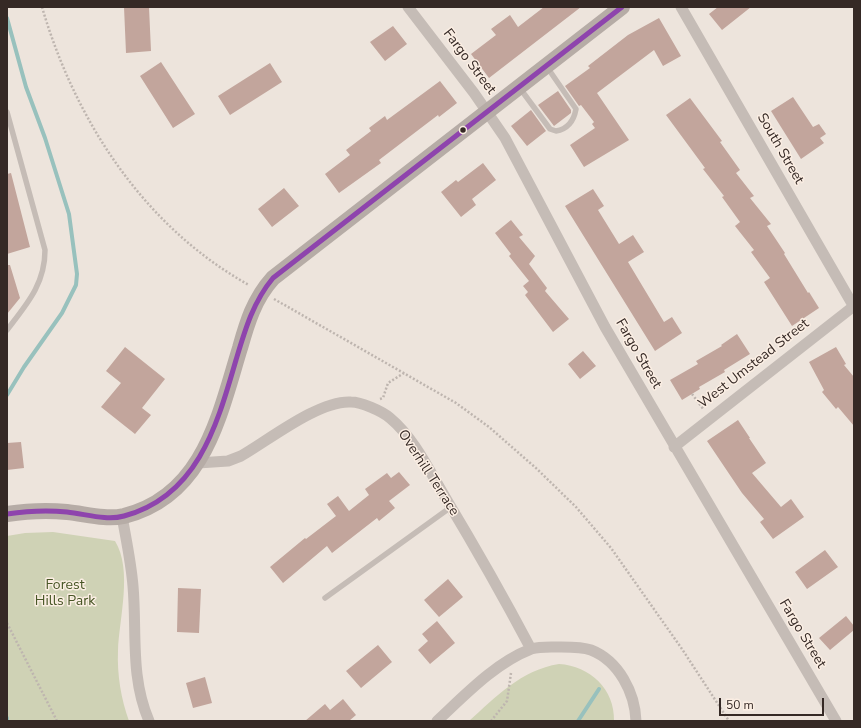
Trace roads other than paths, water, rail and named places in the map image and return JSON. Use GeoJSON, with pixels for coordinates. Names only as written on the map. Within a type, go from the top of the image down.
{"type":"FeatureCollection","features":[{"type":"Feature","properties":{"kind":"street","name":"Fargo Street"},"geometry":{"type":"LineString","coordinates":[[408,7],[488,111],[505,138],[605,327],[836,721]]}},
{"type":"Feature","properties":{"kind":"street"},"geometry":{"type":"LineString","coordinates":[[7,514],[40,510],[105,517],[122,516],[144,510],[156,503],[177,486],[198,463],[206,448],[216,424],[252,310],[267,285],[281,271],[622,7]]}},
{"type":"Feature","properties":{"kind":"street","name":"South Street"},"geometry":{"type":"LineString","coordinates":[[681,7],[853,301]]}},
{"type":"Feature","properties":{"kind":"street","name":"West Umstead Street"},"geometry":{"type":"LineString","coordinates":[[674,447],[853,301]]}},
{"type":"Feature","properties":{"kind":"street","name":"Overhill Terrace"},"geometry":{"type":"LineString","coordinates":[[198,463],[228,462],[241,456],[322,407],[350,402],[363,404],[389,417],[404,432],[451,507],[531,650]]}},
{"type":"Feature","properties":{"kind":"street"},"geometry":{"type":"LineString","coordinates":[[122,516],[133,586],[138,686],[149,721]]}},
{"type":"Feature","properties":{"kind":"street"},"geometry":{"type":"LineString","coordinates":[[437,721],[492,673],[516,657],[542,647],[590,650],[601,655],[612,663],[625,682],[633,699],[636,721]]}},
{"type":"Feature","properties":{"kind":"lane"},"geometry":{"type":"LineString","coordinates":[[519,87],[550,129],[559,131],[567,126],[575,115],[576,108],[546,66]]}},
{"type":"Feature","properties":{"kind":"lane"},"geometry":{"type":"LineString","coordinates":[[7,112],[41,231],[45,250],[45,267],[40,282],[31,299],[7,330]]}},
{"type":"Feature","properties":{"kind":"lane"},"geometry":{"type":"LineString","coordinates":[[326,598],[451,507]]}},
{"type":"Feature","properties":{"kind":"waterway"},"geometry":{"type":"LineString","coordinates":[[7,18],[26,87],[45,138],[69,214],[77,274],[76,285],[62,313],[24,367],[7,395]]}},
{"type":"Feature","properties":{"kind":"waterway"},"geometry":{"type":"LineString","coordinates":[[578,721],[599,689]]}},
{"type":"Feature","properties":{"kind":"park label","name":"Forest Hills Park"},"geometry":{"type":"Point","coordinates":[65,594]}}]}
